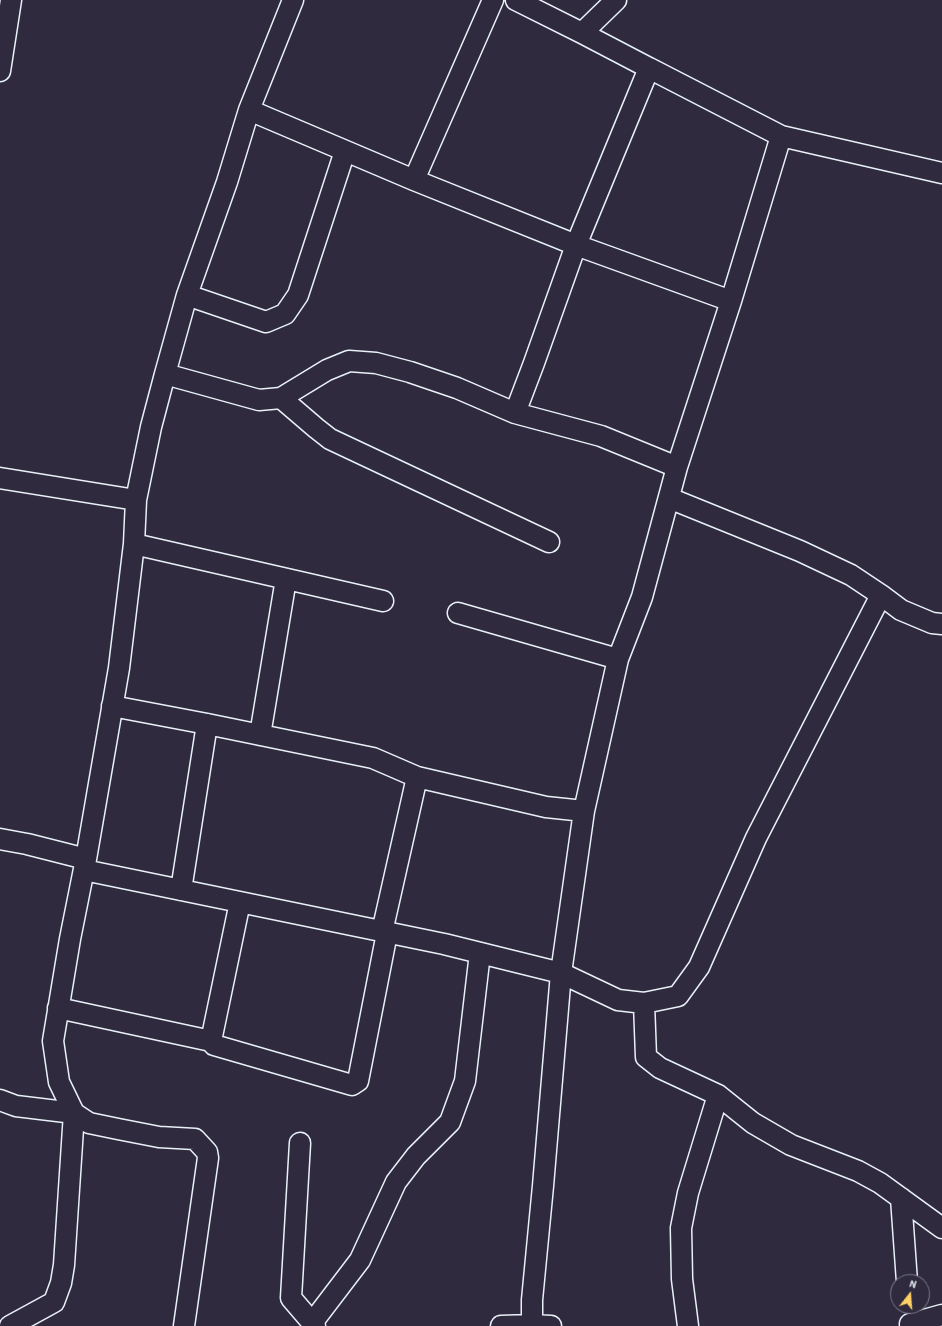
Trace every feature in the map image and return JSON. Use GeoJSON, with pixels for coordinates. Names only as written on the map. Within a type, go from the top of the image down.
{"type":"FeatureCollection","features":[{"type":"Feature","properties":{"kind":"street"},"geometry":{"type":"LineString","coordinates":[[0,71],[11,0]]}},
{"type":"Feature","properties":{"kind":"street"},"geometry":{"type":"LineString","coordinates":[[11,1326],[54,1302],[61,1283],[64,1265],[74,1114],[59,1082],[53,1041],[119,668],[134,544],[136,500],[150,427],[187,295],[227,182],[249,110],[293,0]]}},
{"type":"Feature","properties":{"kind":"street"},"geometry":{"type":"LineString","coordinates":[[414,180],[494,0]]}},
{"type":"Feature","properties":{"kind":"street"},"geometry":{"type":"LineString","coordinates":[[516,0],[782,136],[942,173]]}},
{"type":"Feature","properties":{"kind":"street"},"geometry":{"type":"LineString","coordinates":[[582,33],[616,0]]}},
{"type":"Feature","properties":{"kind":"street"},"geometry":{"type":"LineString","coordinates":[[515,413],[576,245],[649,68]]}},
{"type":"Feature","properties":{"kind":"street"},"geometry":{"type":"LineString","coordinates":[[249,110],[414,180],[576,245],[731,301]]}},
{"type":"Feature","properties":{"kind":"street"},"geometry":{"type":"LineString","coordinates":[[501,1326],[538,1326],[532,1300],[561,973],[584,811],[618,659],[642,597],[677,468],[782,136]]}},
{"type":"Feature","properties":{"kind":"street"},"geometry":{"type":"LineString","coordinates":[[187,295],[266,322],[285,314],[298,296],[345,151]]}},
{"type":"Feature","properties":{"kind":"street"},"geometry":{"type":"LineString","coordinates":[[165,374],[259,400],[281,398],[327,370],[349,361],[376,363],[410,372],[457,388],[515,413],[601,436],[677,468]]}},
{"type":"Feature","properties":{"kind":"street"},"geometry":{"type":"LineString","coordinates":[[281,398],[330,438],[550,542]]}},
{"type":"Feature","properties":{"kind":"street"},"geometry":{"type":"LineString","coordinates":[[0,478],[136,500]]}},
{"type":"Feature","properties":{"kind":"street"},"geometry":{"type":"LineString","coordinates":[[669,498],[800,551],[851,575],[901,610],[932,623],[942,624]]}},
{"type":"Feature","properties":{"kind":"street"},"geometry":{"type":"LineString","coordinates":[[134,544],[383,601]]}},
{"type":"Feature","properties":{"kind":"street"},"geometry":{"type":"LineString","coordinates":[[260,735],[286,579]]}},
{"type":"Feature","properties":{"kind":"street"},"geometry":{"type":"LineString","coordinates":[[0,839],[27,844],[85,865],[181,890],[444,944],[561,973],[618,1000],[644,1003],[678,996],[699,967],[756,838],[881,595]]}},
{"type":"Feature","properties":{"kind":"street"},"geometry":{"type":"LineString","coordinates":[[458,613],[618,659]]}},
{"type":"Feature","properties":{"kind":"street"},"geometry":{"type":"LineString","coordinates":[[112,706],[373,758],[417,777],[546,807],[584,811]]}},
{"type":"Feature","properties":{"kind":"street"},"geometry":{"type":"LineString","coordinates":[[181,890],[207,724]]}},
{"type":"Feature","properties":{"kind":"street"},"geometry":{"type":"LineString","coordinates":[[58,1008],[211,1041],[214,1045],[352,1085],[358,1081],[384,932],[417,777]]}},
{"type":"Feature","properties":{"kind":"street"},"geometry":{"type":"LineString","coordinates":[[211,1041],[240,902]]}},
{"type":"Feature","properties":{"kind":"street"},"geometry":{"type":"LineString","coordinates":[[300,1143],[291,1298],[314,1324],[360,1260],[396,1182],[416,1156],[450,1122],[465,1081],[480,953]]}},
{"type":"Feature","properties":{"kind":"street"},"geometry":{"type":"LineString","coordinates":[[644,1003],[646,1057],[660,1068],[718,1095],[753,1123],[791,1145],[858,1171],[880,1183],[942,1228]]}},
{"type":"Feature","properties":{"kind":"street"},"geometry":{"type":"LineString","coordinates":[[688,1326],[682,1279],[681,1228],[688,1193],[718,1095]]}},
{"type":"Feature","properties":{"kind":"street"},"geometry":{"type":"LineString","coordinates":[[0,1100],[16,1106],[74,1114],[89,1123],[118,1130],[159,1137],[195,1139],[207,1152],[208,1158],[184,1326]]}},
{"type":"Feature","properties":{"kind":"street"},"geometry":{"type":"LineString","coordinates":[[901,1198],[906,1274]]}},
{"type":"Feature","properties":{"kind":"street"},"geometry":{"type":"LineString","coordinates":[[910,1318],[942,1315]]}}]}
